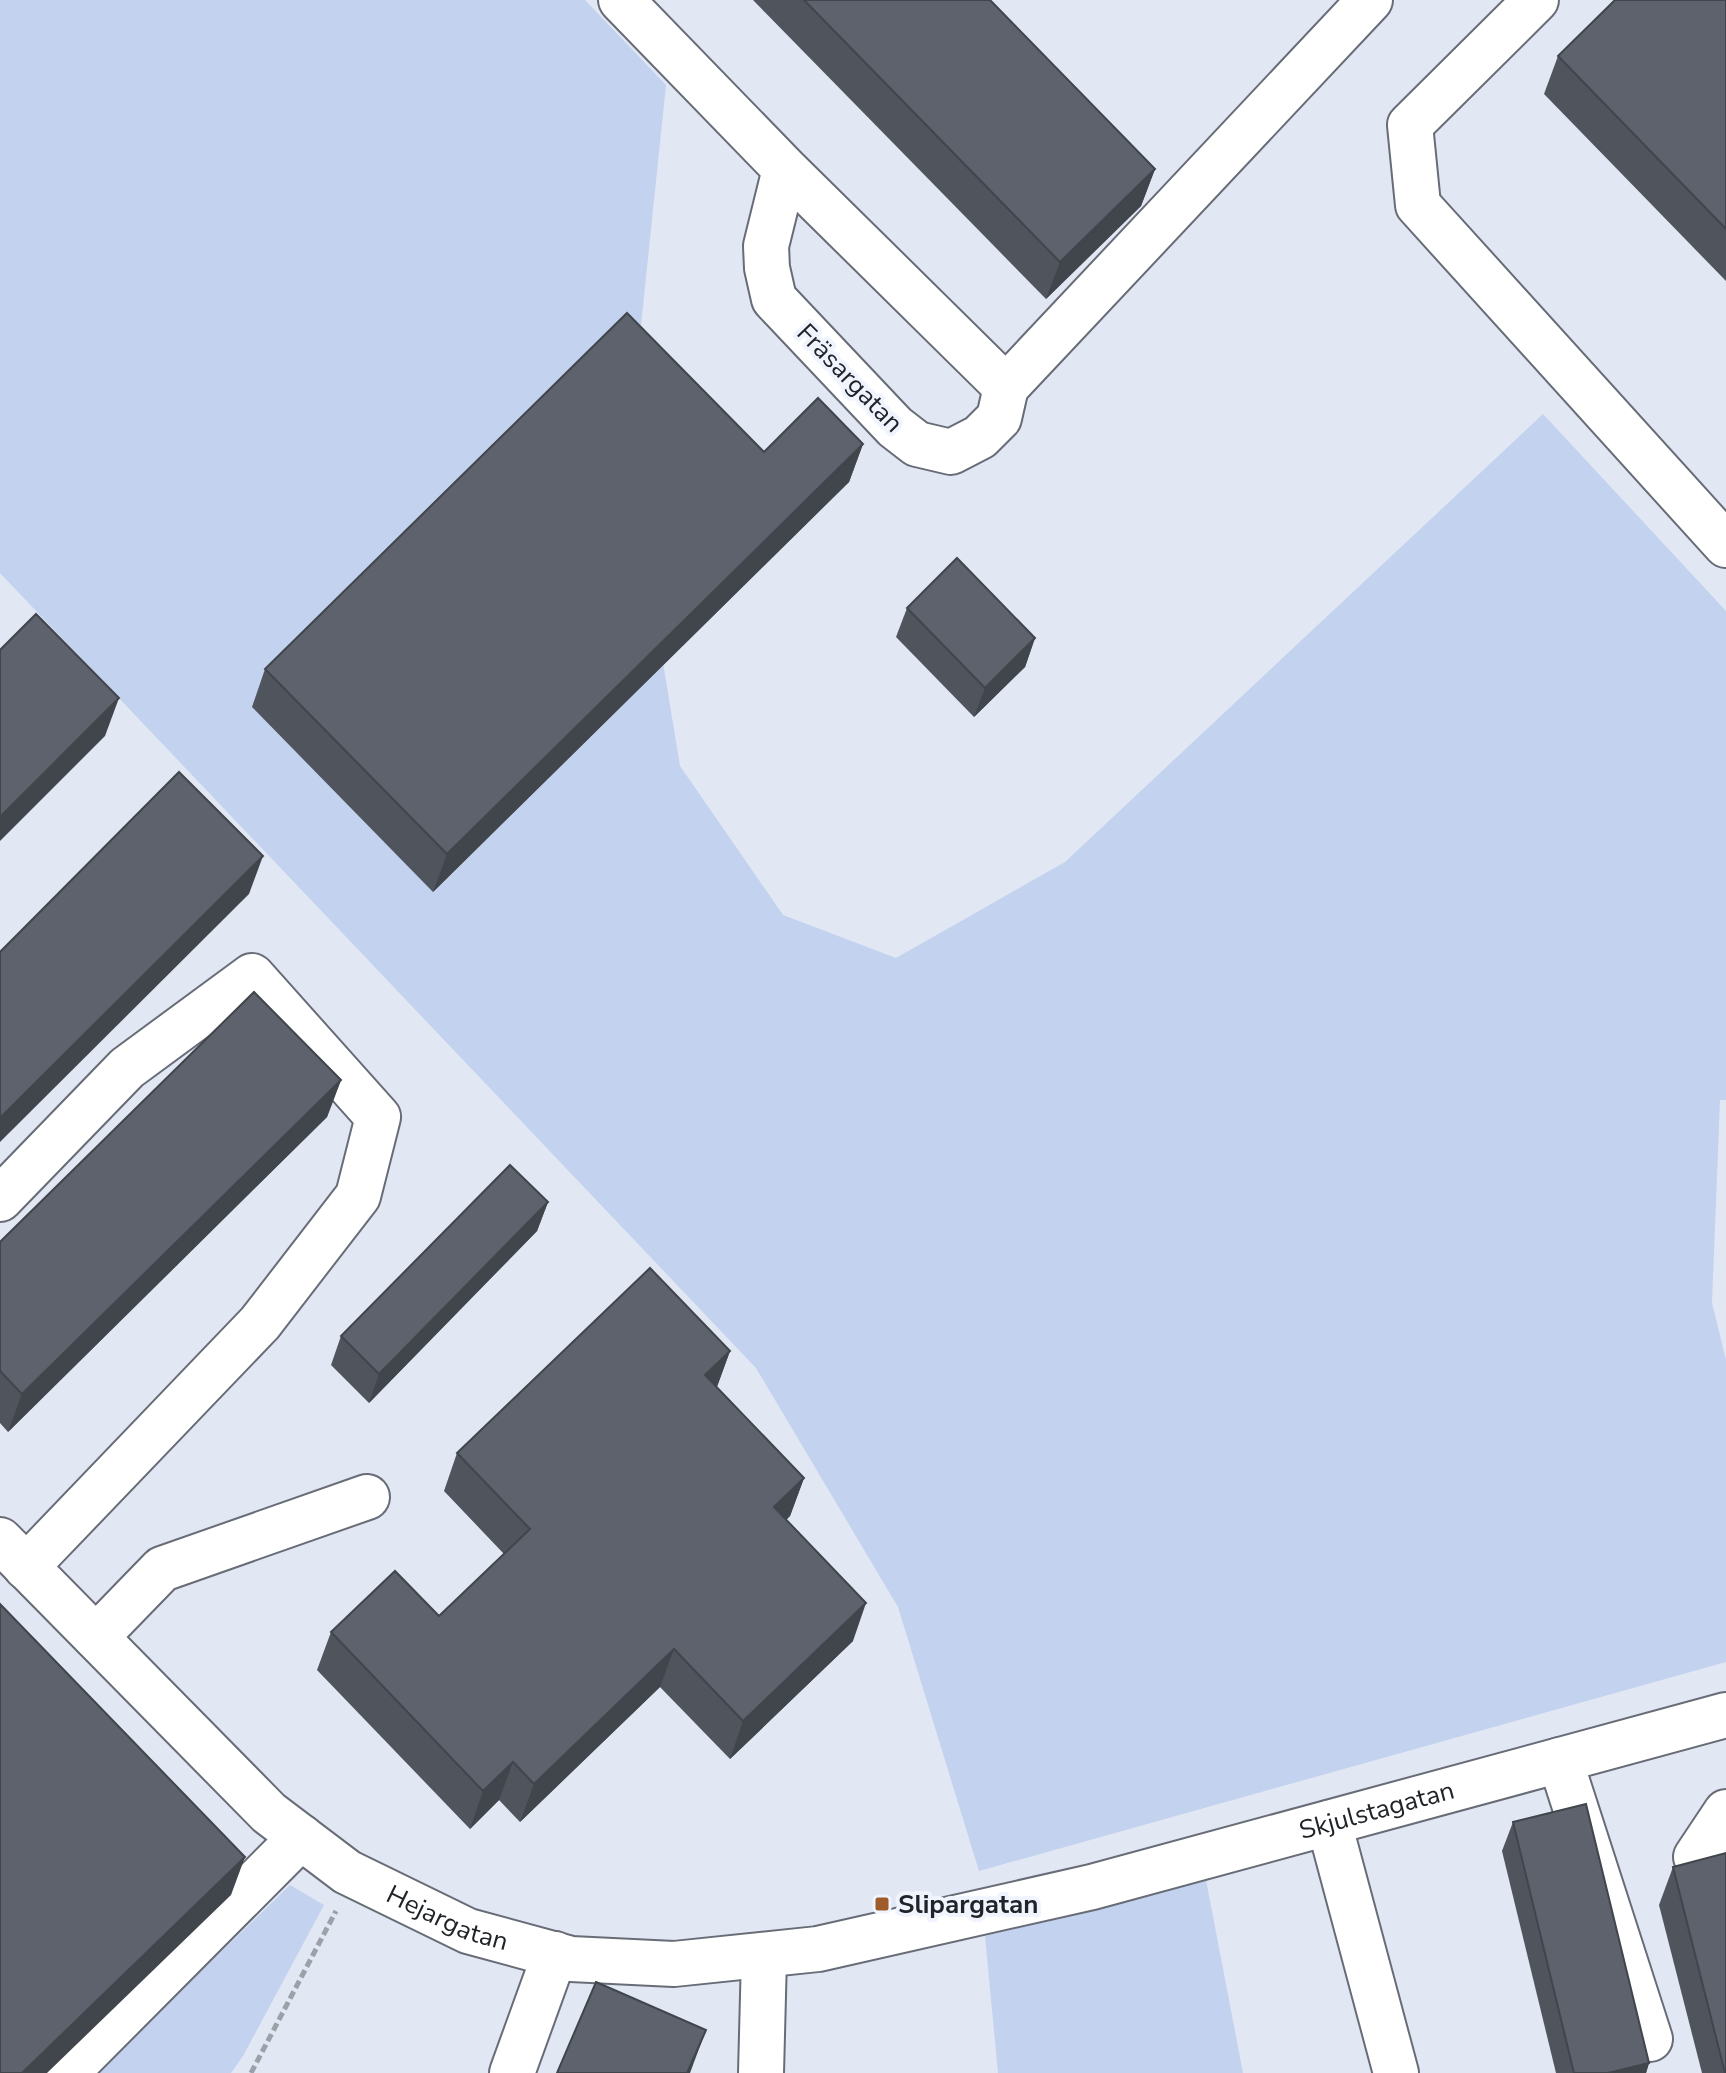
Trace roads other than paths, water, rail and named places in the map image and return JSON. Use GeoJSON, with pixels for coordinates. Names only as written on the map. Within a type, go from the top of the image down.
{"type":"FeatureCollection","features":[{"type":"Feature","properties":{"kind":"street"},"geometry":{"type":"LineString","coordinates":[[621,0],[785,169],[1006,387],[1370,0]]}},
{"type":"Feature","properties":{"kind":"street"},"geometry":{"type":"LineString","coordinates":[[1536,0],[1410,125],[1418,205],[1726,545]]}},
{"type":"Feature","properties":{"kind":"street","name":"Fräsargatan"},"geometry":{"type":"LineString","coordinates":[[785,169],[766,246],[774,299],[895,427],[917,444],[951,452],[980,437],[999,418],[1006,387]]}},
{"type":"Feature","properties":{"kind":"street"},"geometry":{"type":"LineString","coordinates":[[0,1199],[127,1068],[252,976],[378,1117],[358,1196],[260,1323],[13,1553]]}},
{"type":"Feature","properties":{"kind":"street"},"geometry":{"type":"LineString","coordinates":[[96,1637],[162,1569],[367,1497]]}},
{"type":"Feature","properties":{"kind":"street","name":"Hejargatan"},"geometry":{"type":"LineString","coordinates":[[13,1553],[269,1813],[354,1875],[468,1931],[571,1959],[674,1964],[818,1949],[1025,1903]]}},
{"type":"Feature","properties":{"kind":"street","name":"Skjulstagatan"},"geometry":{"type":"LineString","coordinates":[[1025,1903],[1560,1760],[1725,1720]]}},
{"type":"Feature","properties":{"kind":"street"},"geometry":{"type":"LineString","coordinates":[[1560,1760],[1650,2039]]}},
{"type":"Feature","properties":{"kind":"street"},"geometry":{"type":"LineString","coordinates":[[1696,1857],[1726,1812]]}},
{"type":"Feature","properties":{"kind":"street"},"geometry":{"type":"LineString","coordinates":[[1329,1823],[1396,2073]]}},
{"type":"Feature","properties":{"kind":"street"},"geometry":{"type":"LineString","coordinates":[[66,2073],[301,1837]]}},
{"type":"Feature","properties":{"kind":"street"},"geometry":{"type":"LineString","coordinates":[[512,2073],[555,1954]]}},
{"type":"Feature","properties":{"kind":"street"},"geometry":{"type":"LineString","coordinates":[[761,2073],[764,1957]]}},
{"type":"Feature","properties":{"kind":"place","name":"Slipargatan"},"geometry":{"type":"Point","coordinates":[882,1904]}}]}
